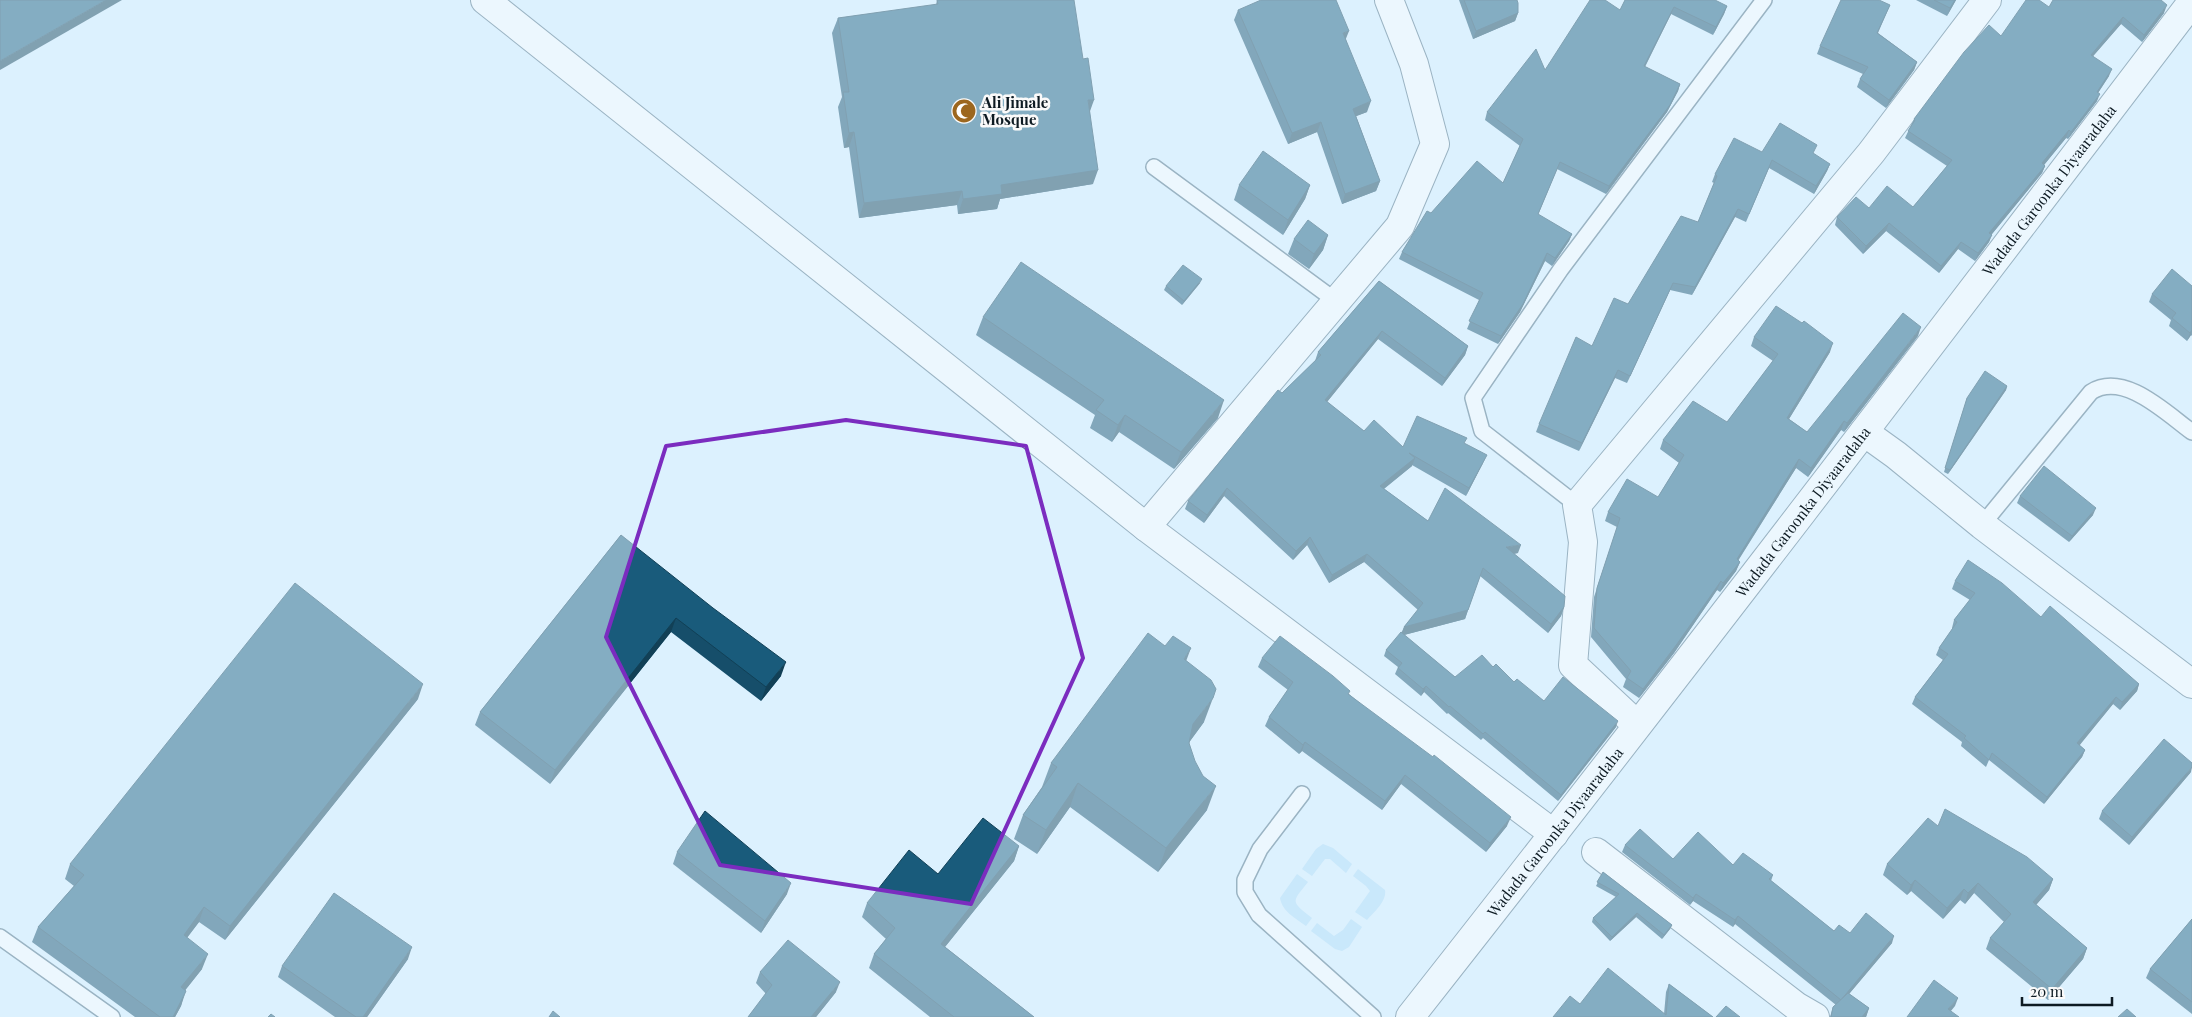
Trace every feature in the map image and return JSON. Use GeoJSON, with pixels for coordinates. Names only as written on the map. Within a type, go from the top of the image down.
{"type":"FeatureCollection","features":[{"type":"Feature","properties":{"kind":"street"},"geometry":{"type":"LineString","coordinates":[[485,0],[1146,527],[1554,834]]}},
{"type":"Feature","properties":{"kind":"street"},"geometry":{"type":"LineString","coordinates":[[1146,527],[1400,226],[1435,144],[1414,64],[1389,0]]}},
{"type":"Feature","properties":{"kind":"street"},"geometry":{"type":"LineString","coordinates":[[1637,725],[1573,665],[1583,542],[1577,505],[1871,154],[1987,0]]}},
{"type":"Feature","properties":{"kind":"street","name":"Wadada Garoonka Diyaaradaha"},"geometry":{"type":"LineString","coordinates":[[1410,1017],[1554,834],[1864,432],[2192,2]]}},
{"type":"Feature","properties":{"kind":"street"},"geometry":{"type":"LineString","coordinates":[[1864,432],[1896,455],[1982,525],[2192,684]]}},
{"type":"Feature","properties":{"kind":"street"},"geometry":{"type":"LineString","coordinates":[[1596,852],[1781,994],[1815,1017]]}},
{"type":"Feature","properties":{"kind":"lane"},"geometry":{"type":"LineString","coordinates":[[1577,505],[1482,430],[1473,398],[1561,269],[1764,0]]}},
{"type":"Feature","properties":{"kind":"lane"},"geometry":{"type":"LineString","coordinates":[[1154,167],[1336,301]]}},
{"type":"Feature","properties":{"kind":"lane"},"geometry":{"type":"LineString","coordinates":[[1982,525],[2091,392],[2097,388],[2112,386],[2140,394],[2192,432]]}},
{"type":"Feature","properties":{"kind":"lane"},"geometry":{"type":"LineString","coordinates":[[1302,794],[1260,849],[1245,880],[1245,892],[1259,915],[1373,1017]]}},
{"type":"Feature","properties":{"kind":"lane"},"geometry":{"type":"LineString","coordinates":[[0,937],[112,1017]]}},
{"type":"Feature","properties":{"kind":"highlighted area"},"geometry":{"type":"Polygon","coordinates":[[[846,420],[1026,446],[1083,658],[971,904],[720,865],[606,637],[666,446],[846,420]]]}},
{"type":"Feature","properties":{"kind":"shaded area"},"geometry":{"type":"Polygon","coordinates":[[[1323,844],[1333,848],[1352,864],[1346,873],[1330,859],[1325,859],[1312,876],[1302,869],[1316,849],[1323,844]]]}},
{"type":"Feature","properties":{"kind":"shaded area"},"geometry":{"type":"Polygon","coordinates":[[[1358,869],[1385,890],[1382,902],[1367,920],[1355,912],[1370,891],[1353,876],[1358,869]]]}},
{"type":"Feature","properties":{"kind":"shaded area"},"geometry":{"type":"Polygon","coordinates":[[[1297,874],[1308,882],[1296,898],[1297,905],[1312,918],[1306,926],[1283,907],[1280,898],[1297,874]]]}},
{"type":"Feature","properties":{"kind":"shaded area"},"geometry":{"type":"Polygon","coordinates":[[[1351,919],[1362,927],[1349,947],[1342,951],[1335,949],[1311,931],[1317,923],[1334,936],[1343,930],[1351,919]]]}},
{"type":"Feature","properties":{"kind":"building"},"geometry":{"type":"Polygon","coordinates":[[[0,0],[106,0],[0,61],[0,0]]]}},
{"type":"Feature","properties":{"kind":"building","name":"Ali Jimale Mosque"},"geometry":{"type":"Polygon","coordinates":[[[937,0],[1074,0],[1083,59],[1088,58],[1094,100],[1088,100],[1098,170],[1001,185],[1002,194],[963,199],[962,191],[864,203],[854,132],[849,133],[843,92],[849,92],[838,18],[938,4],[937,0]]]}},
{"type":"Feature","properties":{"kind":"building"},"geometry":{"type":"Polygon","coordinates":[[[1261,0],[1336,0],[1349,31],[1343,33],[1371,101],[1353,109],[1380,181],[1345,194],[1321,122],[1292,133],[1238,10],[1261,0]]]}},
{"type":"Feature","properties":{"kind":"building"},"geometry":{"type":"Polygon","coordinates":[[[1464,0],[1517,0],[1518,13],[1476,31],[1464,0]]]}},
{"type":"Feature","properties":{"kind":"building"},"geometry":{"type":"Polygon","coordinates":[[[1590,0],[1605,0],[1620,10],[1625,0],[1715,0],[1727,6],[1716,27],[1674,7],[1644,66],[1680,84],[1670,105],[1609,186],[1560,162],[1538,214],[1572,234],[1555,258],[1547,253],[1523,304],[1501,336],[1469,321],[1483,293],[1402,252],[1427,211],[1431,213],[1477,161],[1503,183],[1523,139],[1487,112],[1536,49],[1545,70],[1590,0]]]}},
{"type":"Feature","properties":{"kind":"building"},"geometry":{"type":"Polygon","coordinates":[[[1841,0],[1879,0],[1890,5],[1877,33],[1917,62],[1889,100],[1860,79],[1868,67],[1820,46],[1841,0]]]}},
{"type":"Feature","properties":{"kind":"building"},"geometry":{"type":"Polygon","coordinates":[[[1934,0],[1955,0],[1950,8],[1934,0]]]}},
{"type":"Feature","properties":{"kind":"building"},"geometry":{"type":"Polygon","coordinates":[[[2026,0],[2039,0],[2049,7],[2053,0],[2161,0],[2167,5],[2144,35],[2123,17],[2091,55],[2112,69],[2097,92],[2100,94],[2071,132],[2069,130],[2042,163],[2045,166],[1989,233],[1992,235],[1978,253],[1961,242],[1941,266],[1889,223],[1866,246],[1837,217],[1856,197],[1869,208],[1887,186],[1913,207],[1952,160],[1908,131],[1914,119],[1964,52],[1989,25],[2001,36],[2026,0]]]}},
{"type":"Feature","properties":{"kind":"building"},"geometry":{"type":"Polygon","coordinates":[[[1780,123],[1817,145],[1813,153],[1830,164],[1816,186],[1772,160],[1749,214],[1738,209],[1695,287],[1673,283],[1630,376],[1618,370],[1582,443],[1539,424],[1576,337],[1592,346],[1614,298],[1628,304],[1681,216],[1698,222],[1717,176],[1715,174],[1734,138],[1762,152],[1780,123]]]}},
{"type":"Feature","properties":{"kind":"building"},"geometry":{"type":"Polygon","coordinates":[[[1263,151],[1310,185],[1288,220],[1239,185],[1263,151]]]}},
{"type":"Feature","properties":{"kind":"building"},"geometry":{"type":"Polygon","coordinates":[[[1308,220],[1328,235],[1314,254],[1294,239],[1308,220]]]}},
{"type":"Feature","properties":{"kind":"building"},"geometry":{"type":"Polygon","coordinates":[[[1021,262],[1224,400],[1181,452],[1125,415],[1118,425],[1096,410],[1104,400],[983,317],[1021,262]]]}},
{"type":"Feature","properties":{"kind":"building"},"geometry":{"type":"Polygon","coordinates":[[[1183,265],[1202,279],[1184,301],[1166,286],[1183,265]]]}},
{"type":"Feature","properties":{"kind":"building"},"geometry":{"type":"Polygon","coordinates":[[[2172,269],[2192,286],[2192,330],[2190,333],[2172,318],[2176,313],[2152,294],[2172,269]]]}},
{"type":"Feature","properties":{"kind":"building"},"geometry":{"type":"Polygon","coordinates":[[[1379,281],[1468,346],[1445,378],[1382,331],[1325,400],[1364,431],[1374,420],[1403,447],[1417,416],[1467,438],[1464,443],[1487,455],[1469,488],[1409,453],[1415,458],[1380,486],[1428,521],[1445,488],[1521,545],[1506,547],[1565,596],[1564,607],[1551,624],[1483,568],[1468,610],[1404,627],[1423,603],[1367,554],[1332,575],[1310,537],[1296,551],[1227,488],[1207,515],[1188,501],[1278,390],[1282,393],[1321,355],[1318,352],[1379,281]]]}},
{"type":"Feature","properties":{"kind":"building"},"geometry":{"type":"Polygon","coordinates":[[[1776,306],[1802,323],[1804,321],[1833,343],[1787,418],[1807,432],[1903,313],[1921,327],[1847,423],[1844,421],[1811,468],[1799,459],[1737,559],[1740,562],[1723,583],[1721,581],[1643,689],[1627,678],[1631,671],[1594,628],[1597,588],[1620,518],[1608,512],[1627,479],[1658,497],[1684,455],[1663,440],[1693,401],[1727,422],[1778,354],[1754,337],[1776,306]]]}},
{"type":"Feature","properties":{"kind":"building"},"geometry":{"type":"Polygon","coordinates":[[[1985,371],[2007,386],[1950,470],[1945,468],[1967,398],[1985,371]]]}},
{"type":"Feature","properties":{"kind":"building"},"geometry":{"type":"Polygon","coordinates":[[[2044,466],[2096,508],[2072,536],[2020,496],[2044,466]]]}},
{"type":"Feature","properties":{"kind":"building"},"geometry":{"type":"Polygon","coordinates":[[[621,535],[713,608],[786,662],[766,687],[676,618],[555,770],[480,712],[621,535]]]}},
{"type":"Feature","properties":{"kind":"building"},"geometry":{"type":"Polygon","coordinates":[[[1968,560],[2002,583],[2041,617],[2050,606],[2139,684],[2122,702],[2116,697],[2077,743],[2085,750],[2047,797],[1992,753],[1989,760],[1964,738],[1966,736],[1915,697],[1948,654],[1939,648],[1957,622],[1954,620],[1975,593],[1955,581],[1968,560]]]}},
{"type":"Feature","properties":{"kind":"building"},"geometry":{"type":"Polygon","coordinates":[[[295,583],[423,684],[230,926],[204,907],[184,935],[208,954],[181,987],[186,991],[173,1017],[160,1017],[38,927],[84,875],[70,864],[295,583]]]}},
{"type":"Feature","properties":{"kind":"building"},"geometry":{"type":"Polygon","coordinates":[[[1401,632],[1455,677],[1482,655],[1493,667],[1496,664],[1514,682],[1517,679],[1544,701],[1563,677],[1618,721],[1561,795],[1485,732],[1483,734],[1449,707],[1426,686],[1423,689],[1398,668],[1402,663],[1386,650],[1401,632]]]}},
{"type":"Feature","properties":{"kind":"building"},"geometry":{"type":"Polygon","coordinates":[[[1148,633],[1165,646],[1173,636],[1191,648],[1184,659],[1211,680],[1216,689],[1213,698],[1193,724],[1189,743],[1195,761],[1203,776],[1216,786],[1166,848],[1078,783],[1046,830],[1023,815],[1057,767],[1051,763],[1148,633]]]}},
{"type":"Feature","properties":{"kind":"building"},"geometry":{"type":"Polygon","coordinates":[[[1280,636],[1333,676],[1350,691],[1348,694],[1433,757],[1434,755],[1511,817],[1490,843],[1405,775],[1385,801],[1305,742],[1303,745],[1269,717],[1293,682],[1262,658],[1280,636]]]}},
{"type":"Feature","properties":{"kind":"building"},"geometry":{"type":"Polygon","coordinates":[[[2164,739],[2192,763],[2192,767],[2132,837],[2102,811],[2164,739]]]}},
{"type":"Feature","properties":{"kind":"building"},"geometry":{"type":"Polygon","coordinates":[[[1945,809],[2027,857],[2053,879],[2033,902],[2087,948],[2052,989],[1990,938],[2011,914],[1978,883],[1968,893],[1964,889],[1947,908],[1915,880],[1911,885],[1887,864],[1928,818],[1938,826],[1945,809]]]}},
{"type":"Feature","properties":{"kind":"building"},"geometry":{"type":"Polygon","coordinates":[[[705,811],[791,883],[765,921],[677,852],[705,811]]]}},
{"type":"Feature","properties":{"kind":"building"},"geometry":{"type":"Polygon","coordinates":[[[983,818],[1019,846],[941,944],[1034,1017],[954,1017],[874,954],[895,928],[867,903],[909,850],[938,874],[983,818]]]}},
{"type":"Feature","properties":{"kind":"building"},"geometry":{"type":"Polygon","coordinates":[[[1640,829],[1673,859],[1698,832],[1733,865],[1743,853],[1773,875],[1769,879],[1834,931],[1839,925],[1850,933],[1866,913],[1894,936],[1841,1000],[1738,916],[1735,920],[1696,894],[1693,898],[1625,845],[1640,829]]]}},
{"type":"Feature","properties":{"kind":"building"},"geometry":{"type":"Polygon","coordinates":[[[1603,872],[1672,925],[1664,935],[1637,913],[1612,937],[1593,918],[1619,894],[1597,882],[1603,872]]]}},
{"type":"Feature","properties":{"kind":"building"},"geometry":{"type":"Polygon","coordinates":[[[334,893],[412,947],[363,1017],[356,1017],[282,966],[334,893]]]}},
{"type":"Feature","properties":{"kind":"building"},"geometry":{"type":"Polygon","coordinates":[[[2192,919],[2192,1002],[2150,969],[2192,919]]]}},
{"type":"Feature","properties":{"kind":"building"},"geometry":{"type":"Polygon","coordinates":[[[788,940],[840,982],[811,1017],[748,1017],[772,985],[760,972],[788,940]]]}},
{"type":"Feature","properties":{"kind":"building"},"geometry":{"type":"Polygon","coordinates":[[[1608,968],[1666,1015],[1669,984],[1713,1017],[1553,1017],[1570,996],[1580,1004],[1608,968]]]}},
{"type":"Feature","properties":{"kind":"building"},"geometry":{"type":"Polygon","coordinates":[[[1934,980],[1958,998],[1948,1009],[1959,1017],[1907,1017],[1934,980]]]}},
{"type":"Feature","properties":{"kind":"building"},"geometry":{"type":"Polygon","coordinates":[[[1848,993],[1869,1008],[1862,1017],[1831,1017],[1833,1007],[1848,993]]]}},
{"type":"Feature","properties":{"kind":"building"},"geometry":{"type":"Polygon","coordinates":[[[1726,1006],[1740,1017],[1716,1017],[1726,1006]]]}},
{"type":"Feature","properties":{"kind":"building"},"geometry":{"type":"Polygon","coordinates":[[[2127,1009],[2136,1017],[2118,1017],[2127,1009]]]}},
{"type":"Feature","properties":{"kind":"building"},"geometry":{"type":"Polygon","coordinates":[[[553,1011],[560,1017],[549,1017],[553,1011]]]}},
{"type":"Feature","properties":{"kind":"place","name":"Ali Jimale Mosque"},"geometry":{"type":"Point","coordinates":[964,111]}}]}
